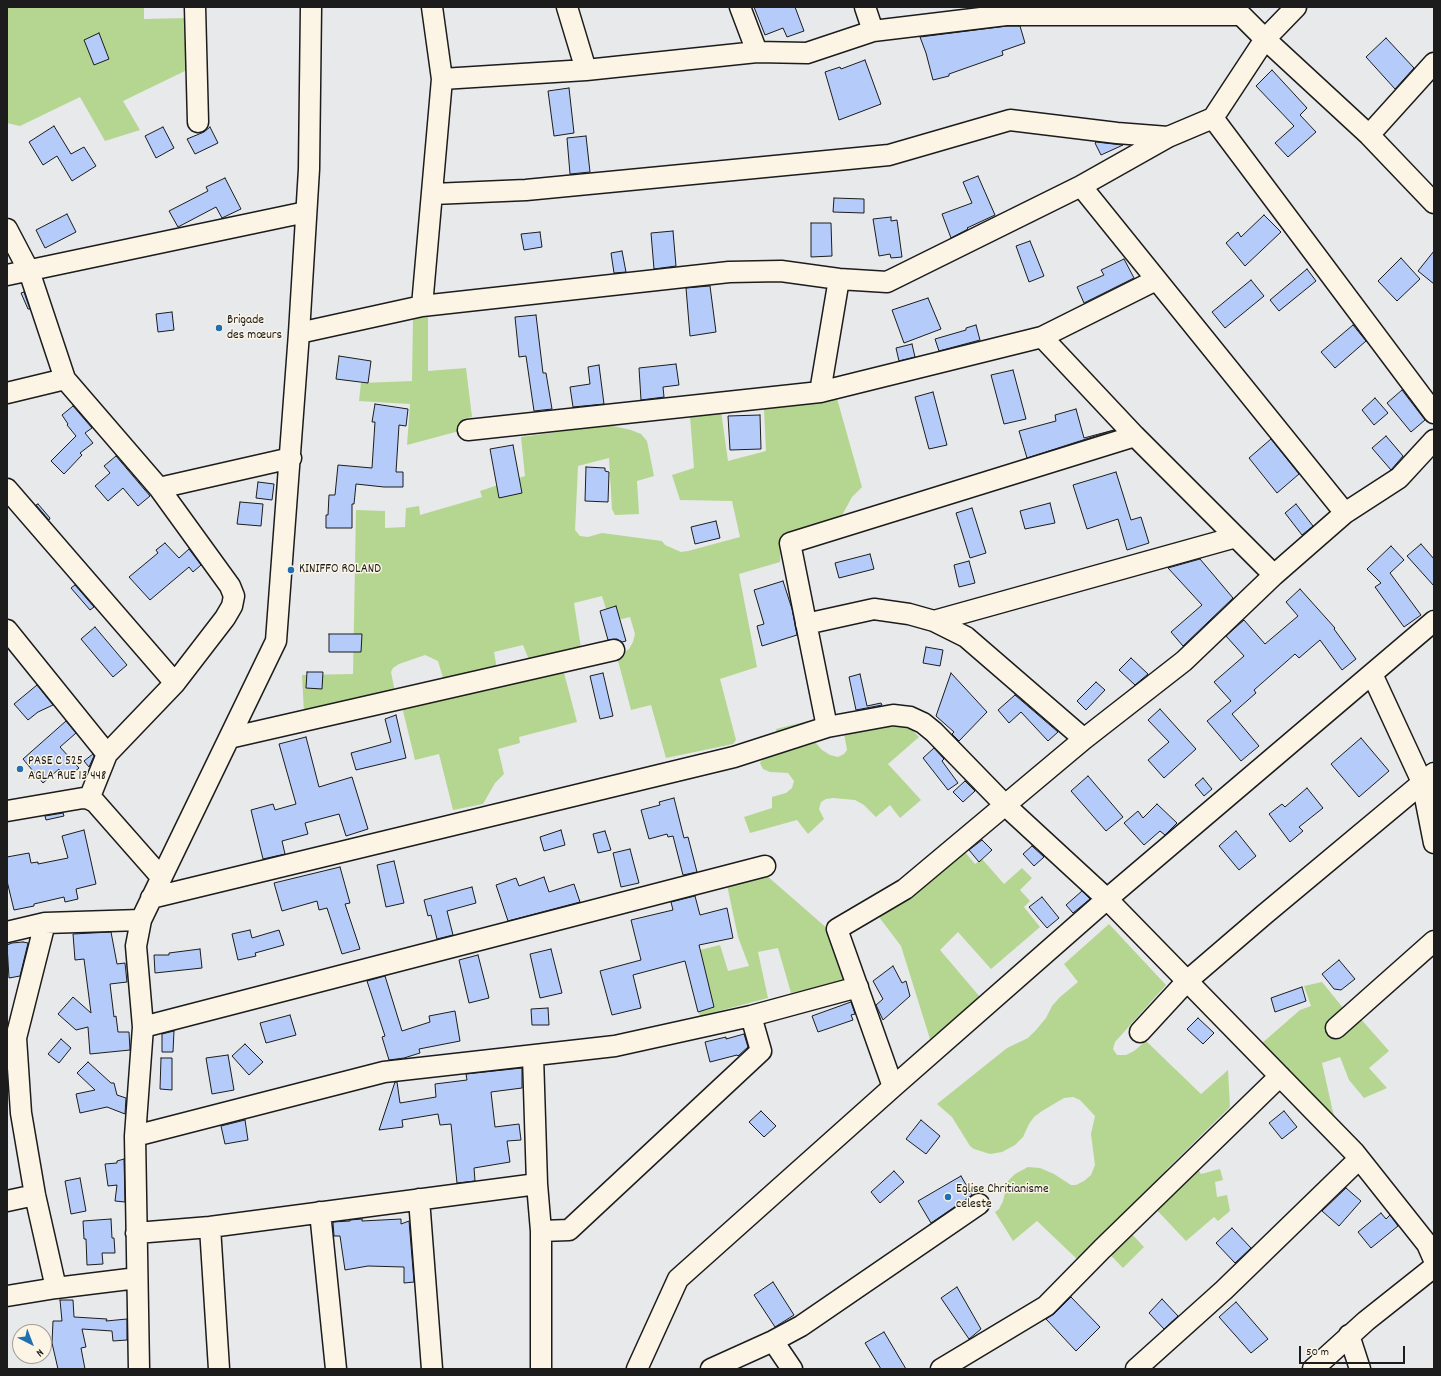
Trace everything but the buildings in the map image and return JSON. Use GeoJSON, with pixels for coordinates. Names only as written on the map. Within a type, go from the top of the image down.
{"type":"FeatureCollection","features":[{"type":"Feature","properties":{"kind":"street"},"geometry":{"type":"LineString","coordinates":[[195,7],[198,122]]}},
{"type":"Feature","properties":{"kind":"street"},"geometry":{"type":"LineString","coordinates":[[139,1369],[135,1136],[143,1027],[136,946],[141,920],[151,898],[276,641],[291,458],[309,168],[312,7]]}},
{"type":"Feature","properties":{"kind":"street"},"geometry":{"type":"LineString","coordinates":[[422,306],[442,79],[432,7]]}},
{"type":"Feature","properties":{"kind":"street"},"geometry":{"type":"LineString","coordinates":[[567,7],[586,70]]}},
{"type":"Feature","properties":{"kind":"street"},"geometry":{"type":"LineString","coordinates":[[740,7],[757,52]]}},
{"type":"Feature","properties":{"kind":"street"},"geometry":{"type":"LineString","coordinates":[[865,7],[873,32]]}},
{"type":"Feature","properties":{"kind":"street"},"geometry":{"type":"LineString","coordinates":[[299,333],[422,306],[729,272],[781,271],[839,280],[887,282],[1081,186],[1168,137],[1213,118],[1265,39],[1296,7]]}},
{"type":"Feature","properties":{"kind":"street"},"geometry":{"type":"LineString","coordinates":[[442,79],[586,70],[757,52],[807,53],[873,32],[1006,15],[1237,11],[1265,39],[1369,135],[1434,203]]}},
{"type":"Feature","properties":{"kind":"street"},"geometry":{"type":"LineString","coordinates":[[1369,135],[1434,63]]}},
{"type":"Feature","properties":{"kind":"street"},"geometry":{"type":"LineString","coordinates":[[1213,118],[1434,413]]}},
{"type":"Feature","properties":{"kind":"street"},"geometry":{"type":"LineString","coordinates":[[433,194],[526,190],[889,155],[1010,120],[1117,133],[1168,137]]}},
{"type":"Feature","properties":{"kind":"street"},"geometry":{"type":"LineString","coordinates":[[1081,186],[1345,513]]}},
{"type":"Feature","properties":{"kind":"street"},"geometry":{"type":"LineString","coordinates":[[7,275],[306,212]]}},
{"type":"Feature","properties":{"kind":"street"},"geometry":{"type":"LineString","coordinates":[[7,230],[29,271],[65,379],[159,488],[230,586],[234,596],[232,606],[225,618],[175,683],[108,754],[89,799]]}},
{"type":"Feature","properties":{"kind":"street"},"geometry":{"type":"LineString","coordinates":[[820,392],[839,280]]}},
{"type":"Feature","properties":{"kind":"street"},"geometry":{"type":"LineString","coordinates":[[468,430],[820,392],[1042,337],[1156,280]]}},
{"type":"Feature","properties":{"kind":"street"},"geometry":{"type":"LineString","coordinates":[[1042,337],[1135,436],[1274,575]]}},
{"type":"Feature","properties":{"kind":"street"},"geometry":{"type":"LineString","coordinates":[[7,393],[65,379]]}},
{"type":"Feature","properties":{"kind":"street"},"geometry":{"type":"LineString","coordinates":[[827,727],[790,543],[1135,436]]}},
{"type":"Feature","properties":{"kind":"street"},"geometry":{"type":"LineString","coordinates":[[894,1087],[837,929],[905,889],[1006,806],[1084,739],[1184,661],[1274,575],[1345,513],[1399,478],[1434,440]]}},
{"type":"Feature","properties":{"kind":"street"},"geometry":{"type":"LineString","coordinates":[[159,488],[291,458]]}},
{"type":"Feature","properties":{"kind":"street"},"geometry":{"type":"LineString","coordinates":[[7,489],[175,683]]}},
{"type":"Feature","properties":{"kind":"street"},"geometry":{"type":"LineString","coordinates":[[934,621],[1236,537]]}},
{"type":"Feature","properties":{"kind":"street"},"geometry":{"type":"LineString","coordinates":[[806,624],[874,609],[909,614],[934,621],[966,637],[1084,739]]}},
{"type":"Feature","properties":{"kind":"street"},"geometry":{"type":"LineString","coordinates":[[637,1369],[678,1280],[1107,899],[1434,621]]}},
{"type":"Feature","properties":{"kind":"street"},"geometry":{"type":"LineString","coordinates":[[7,630],[108,754]]}},
{"type":"Feature","properties":{"kind":"street"},"geometry":{"type":"LineString","coordinates":[[229,738],[614,650]]}},
{"type":"Feature","properties":{"kind":"street"},"geometry":{"type":"LineString","coordinates":[[1372,674],[1428,778],[1434,843]]}},
{"type":"Feature","properties":{"kind":"street"},"geometry":{"type":"LineString","coordinates":[[151,898],[734,757],[827,727],[893,715],[910,717],[923,723],[934,732],[1006,806],[1107,899],[1354,1152],[1427,1244],[1434,1260]]}},
{"type":"Feature","properties":{"kind":"street"},"geometry":{"type":"LineString","coordinates":[[1140,1032],[1187,981],[1428,778]]}},
{"type":"Feature","properties":{"kind":"street"},"geometry":{"type":"LineString","coordinates":[[10,806],[83,798],[89,799],[95,802],[161,877]]}},
{"type":"Feature","properties":{"kind":"street"},"geometry":{"type":"LineString","coordinates":[[143,1027],[765,866]]}},
{"type":"Feature","properties":{"kind":"street"},"geometry":{"type":"LineString","coordinates":[[7,932],[45,923],[141,920]]}},
{"type":"Feature","properties":{"kind":"street"},"geometry":{"type":"LineString","coordinates":[[45,923],[11,1038],[14,1115],[35,1195],[56,1288]]}},
{"type":"Feature","properties":{"kind":"street"},"geometry":{"type":"LineString","coordinates":[[1336,1028],[1434,941]]}},
{"type":"Feature","properties":{"kind":"street"},"geometry":{"type":"LineString","coordinates":[[135,1136],[384,1072],[615,1046],[751,1016],[858,987]]}},
{"type":"Feature","properties":{"kind":"street"},"geometry":{"type":"LineString","coordinates":[[541,1231],[569,1230],[761,1051],[751,1016]]}},
{"type":"Feature","properties":{"kind":"street"},"geometry":{"type":"LineString","coordinates":[[533,1056],[537,1184],[541,1231],[542,1369]]}},
{"type":"Feature","properties":{"kind":"street"},"geometry":{"type":"LineString","coordinates":[[941,1369],[1046,1306],[1108,1243],[1280,1076]]}},
{"type":"Feature","properties":{"kind":"street"},"geometry":{"type":"LineString","coordinates":[[1136,1369],[1224,1290],[1359,1159]]}},
{"type":"Feature","properties":{"kind":"street"},"geometry":{"type":"LineString","coordinates":[[136,1233],[210,1227],[537,1184]]}},
{"type":"Feature","properties":{"kind":"street"},"geometry":{"type":"LineString","coordinates":[[7,1201],[35,1195]]}},
{"type":"Feature","properties":{"kind":"street"},"geometry":{"type":"LineString","coordinates":[[419,1199],[432,1369]]}},
{"type":"Feature","properties":{"kind":"street"},"geometry":{"type":"LineString","coordinates":[[711,1369],[773,1341],[801,1326],[979,1204]]}},
{"type":"Feature","properties":{"kind":"street"},"geometry":{"type":"LineString","coordinates":[[320,1212],[336,1369]]}},
{"type":"Feature","properties":{"kind":"street"},"geometry":{"type":"LineString","coordinates":[[210,1227],[219,1369]]}},
{"type":"Feature","properties":{"kind":"street"},"geometry":{"type":"LineString","coordinates":[[1313,1369],[1349,1336],[1434,1267]]}},
{"type":"Feature","properties":{"kind":"street"},"geometry":{"type":"LineString","coordinates":[[7,1296],[56,1288],[137,1278]]}},
{"type":"Feature","properties":{"kind":"street"},"geometry":{"type":"LineString","coordinates":[[1349,1336],[1360,1369]]}},
{"type":"Feature","properties":{"kind":"street"},"geometry":{"type":"LineString","coordinates":[[773,1341],[792,1369]]}},
{"type":"Feature","properties":{"kind":"green space"},"geometry":{"type":"Polygon","coordinates":[[[7,7],[144,7],[144,19],[188,18],[189,69],[123,101],[140,130],[105,141],[80,97],[20,126],[7,123],[7,7]]]}},
{"type":"Feature","properties":{"kind":"green space"},"geometry":{"type":"Polygon","coordinates":[[[428,317],[428,371],[466,368],[472,417],[463,419],[463,430],[407,445],[410,404],[359,401],[361,383],[412,381],[413,318],[428,317]]]}},
{"type":"Feature","properties":{"kind":"green space"},"geometry":{"type":"Polygon","coordinates":[[[836,395],[862,487],[852,497],[841,517],[781,543],[780,562],[739,574],[757,667],[720,679],[736,740],[733,744],[666,758],[651,705],[631,710],[617,657],[629,649],[633,642],[635,634],[630,617],[610,622],[602,596],[574,603],[581,648],[529,660],[523,645],[494,652],[497,669],[444,681],[438,661],[425,655],[399,664],[393,668],[391,672],[395,692],[304,713],[302,675],[353,674],[356,510],[385,511],[385,528],[405,527],[406,508],[419,506],[420,515],[482,497],[480,491],[525,476],[521,437],[608,425],[631,430],[641,434],[647,441],[654,476],[637,481],[639,514],[615,515],[612,509],[609,458],[578,466],[575,530],[580,536],[588,537],[602,533],[662,541],[665,545],[681,552],[688,551],[740,537],[732,501],[680,500],[672,475],[694,468],[690,416],[721,411],[728,461],[766,451],[764,409],[836,395]]]}},
{"type":"Feature","properties":{"kind":"green space"},"geometry":{"type":"Polygon","coordinates":[[[563,669],[577,722],[519,737],[520,743],[498,749],[504,774],[495,783],[483,804],[453,810],[439,754],[415,760],[402,707],[563,669]]]}},
{"type":"Feature","properties":{"kind":"green space"},"geometry":{"type":"Polygon","coordinates":[[[808,721],[814,741],[822,750],[830,755],[838,757],[844,754],[847,750],[843,728],[845,723],[902,725],[909,727],[919,737],[888,764],[921,800],[900,818],[890,805],[876,817],[864,805],[855,800],[833,798],[826,799],[821,802],[819,809],[824,819],[808,834],[797,820],[750,833],[744,817],[772,808],[772,797],[786,793],[792,788],[794,781],[788,773],[770,772],[763,769],[760,763],[777,738],[776,729],[808,721]]]}},
{"type":"Feature","properties":{"kind":"green space"},"geometry":{"type":"Polygon","coordinates":[[[964,851],[975,864],[982,859],[1004,884],[1022,868],[1032,878],[1020,890],[1030,901],[1024,907],[1040,927],[991,969],[958,932],[940,950],[980,997],[930,1039],[901,946],[879,917],[964,851]]]}},
{"type":"Feature","properties":{"kind":"green space"},"geometry":{"type":"Polygon","coordinates":[[[766,875],[829,930],[847,980],[791,993],[778,948],[758,952],[768,998],[700,1016],[684,954],[720,945],[728,971],[749,966],[738,937],[727,885],[766,875]]]}},
{"type":"Feature","properties":{"kind":"green space"},"geometry":{"type":"Polygon","coordinates":[[[1109,924],[1166,985],[1115,1042],[1113,1049],[1117,1055],[1126,1055],[1134,1051],[1146,1041],[1201,1094],[1228,1070],[1230,1107],[1166,1170],[1166,1176],[1197,1168],[1201,1174],[1220,1169],[1223,1180],[1215,1182],[1217,1197],[1227,1195],[1230,1211],[1218,1221],[1214,1217],[1186,1241],[1154,1207],[1129,1231],[1144,1247],[1123,1268],[1098,1242],[1078,1260],[1037,1221],[1013,1241],[995,1212],[999,1209],[1003,1201],[1008,1181],[1015,1174],[1028,1167],[1040,1168],[1054,1174],[1071,1185],[1076,1185],[1084,1181],[1091,1175],[1095,1165],[1091,1134],[1095,1116],[1080,1100],[1073,1097],[1064,1098],[1042,1111],[1034,1117],[1023,1137],[1015,1145],[1002,1152],[990,1154],[974,1149],[970,1146],[952,1117],[937,1104],[1007,1048],[1028,1038],[1036,1030],[1046,1018],[1052,1006],[1078,982],[1064,964],[1109,924]]]}},
{"type":"Feature","properties":{"kind":"green space"},"geometry":{"type":"Polygon","coordinates":[[[1322,982],[1344,1009],[1325,1027],[1339,1037],[1360,1018],[1389,1051],[1369,1068],[1387,1088],[1364,1098],[1349,1080],[1340,1057],[1322,1063],[1335,1121],[1261,1044],[1300,1010],[1311,1006],[1304,986],[1322,982]]]}},
{"type":"Feature","properties":{"kind":"place","name":"Brigade des mœurs"},"geometry":{"type":"Point","coordinates":[219,328]}},
{"type":"Feature","properties":{"kind":"place","name":"KINIFFO ROLAND"},"geometry":{"type":"Point","coordinates":[291,570]}},
{"type":"Feature","properties":{"kind":"place","name":"PASE C 525 AGLA RUE 13 448"},"geometry":{"type":"Point","coordinates":[20,769]}},
{"type":"Feature","properties":{"kind":"place","name":"Eglise Chritianisme celeste"},"geometry":{"type":"Point","coordinates":[948,1197]}}]}
